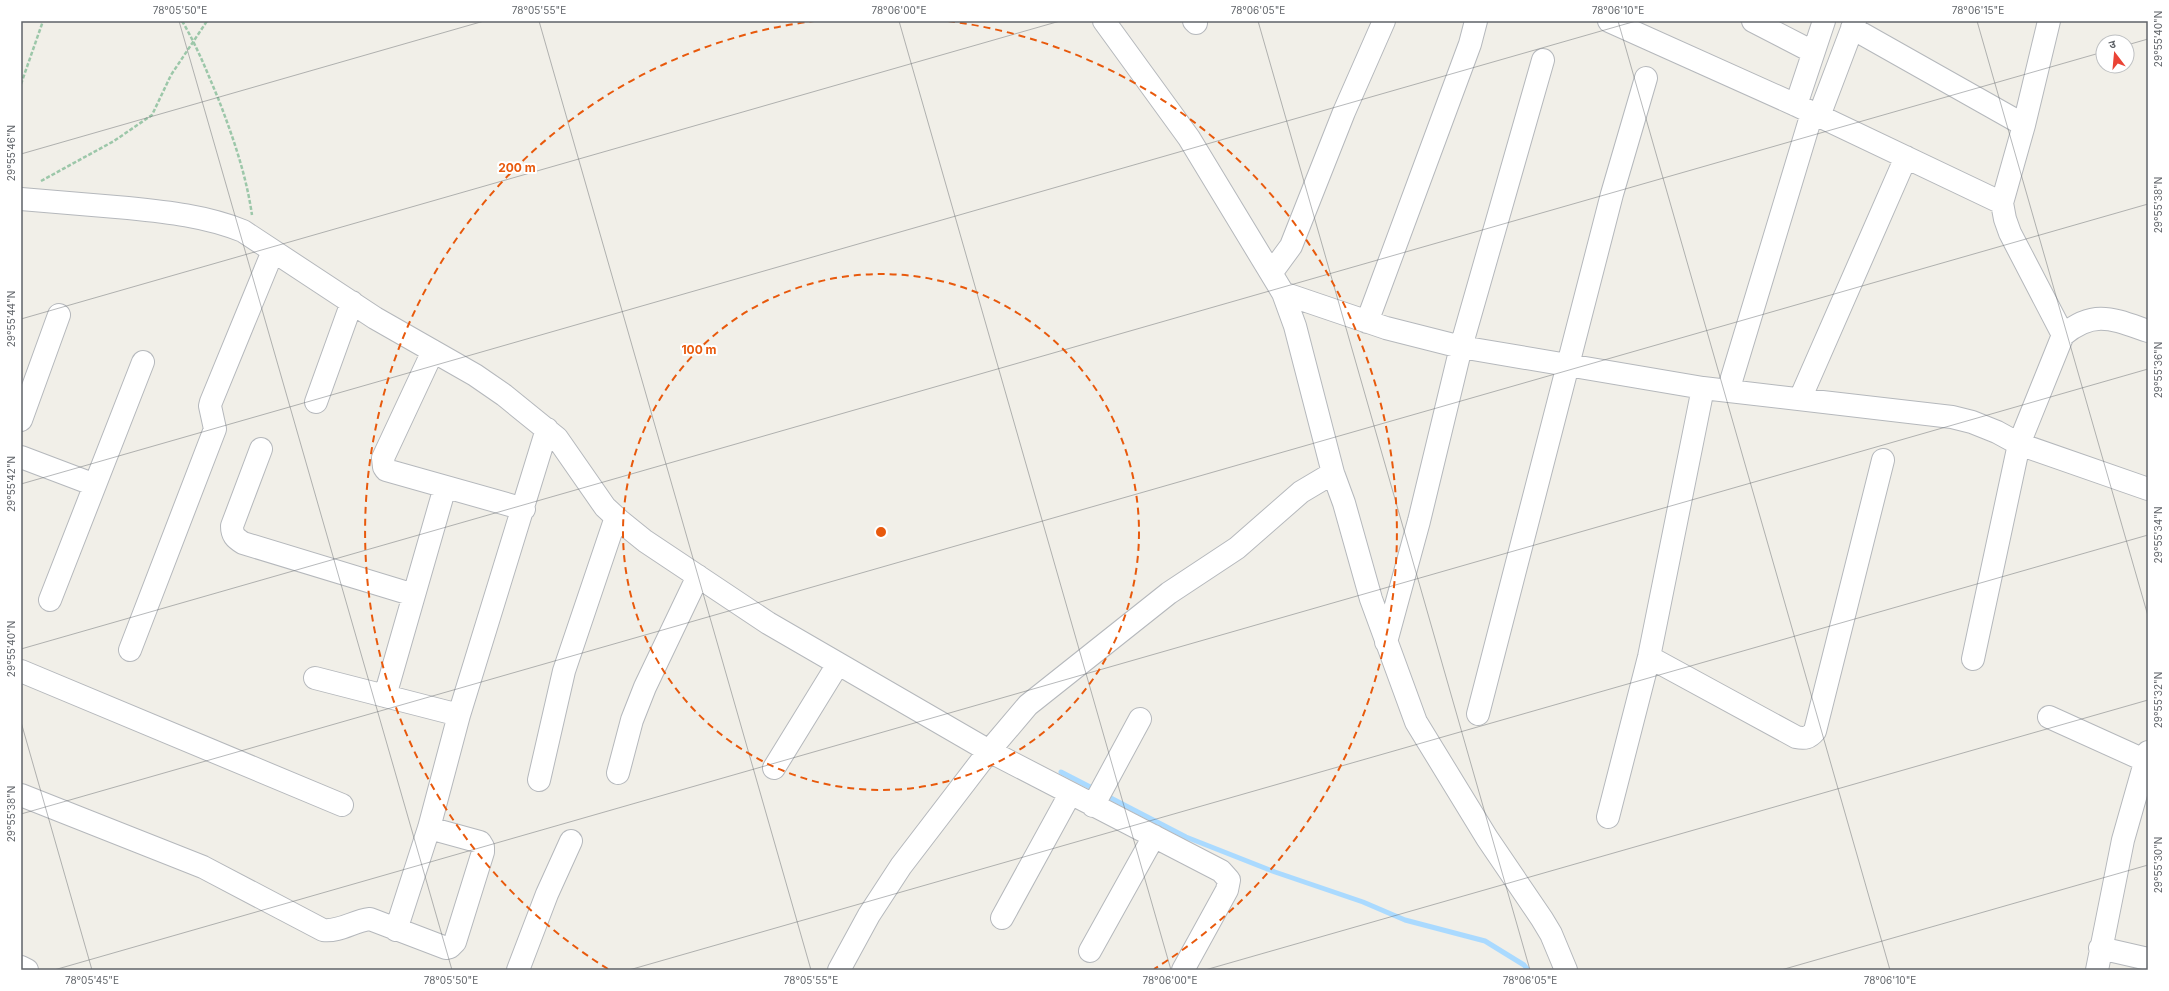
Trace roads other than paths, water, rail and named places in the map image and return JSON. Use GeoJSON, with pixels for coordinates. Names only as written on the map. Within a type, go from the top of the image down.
{"type":"FeatureCollection","features":[{"type":"Feature","properties":{"kind":"street"},"geometry":{"type":"LineString","coordinates":[[1104,21],[1189,138],[1272,272],[1283,293],[1295,326],[1333,473],[1344,503],[1371,599],[1416,722],[1426,741],[1487,838],[1542,919],[1551,934],[1566,970]]}},
{"type":"Feature","properties":{"kind":"street"},"geometry":{"type":"LineString","coordinates":[[1272,272],[1291,246],[1344,112],[1384,21]]}},
{"type":"Feature","properties":{"kind":"street"},"geometry":{"type":"LineString","coordinates":[[1367,322],[1467,52],[1476,21]]}},
{"type":"Feature","properties":{"kind":"street"},"geometry":{"type":"LineString","coordinates":[[1608,21],[1809,111],[2002,203]]}},
{"type":"Feature","properties":{"kind":"street"},"geometry":{"type":"LineString","coordinates":[[1753,21],[1813,52]]}},
{"type":"Feature","properties":{"kind":"street"},"geometry":{"type":"LineString","coordinates":[[1809,111],[1813,52],[1824,21]]}},
{"type":"Feature","properties":{"kind":"street"},"geometry":{"type":"LineString","coordinates":[[2049,21],[2024,125],[2002,203],[2005,219],[2010,233],[2063,335]]}},
{"type":"Feature","properties":{"kind":"street"},"geometry":{"type":"LineString","coordinates":[[1728,391],[1809,111],[1853,24],[2024,125]]}},
{"type":"Feature","properties":{"kind":"street"},"geometry":{"type":"LineString","coordinates":[[1386,642],[1419,521],[1461,347],[1543,60]]}},
{"type":"Feature","properties":{"kind":"street"},"geometry":{"type":"LineString","coordinates":[[1478,714],[1542,471],[1612,194],[1646,78]]}},
{"type":"Feature","properties":{"kind":"street"},"geometry":{"type":"LineString","coordinates":[[1800,399],[1906,157]]}},
{"type":"Feature","properties":{"kind":"street"},"geometry":{"type":"LineString","coordinates":[[21,199],[200,217],[236,228],[352,302],[504,394],[557,438],[605,507],[616,517],[645,541],[768,623],[989,750],[1070,794],[1098,797],[1154,836],[1221,871],[1228,880],[1227,890],[1183,970]]}},
{"type":"Feature","properties":{"kind":"street"},"geometry":{"type":"LineString","coordinates":[[130,650],[215,428],[211,410],[211,402],[264,245]]}},
{"type":"Feature","properties":{"kind":"street"},"geometry":{"type":"LineString","coordinates":[[1283,293],[1367,322],[1461,347],[1703,388],[1952,417],[1972,422],[1997,432],[2019,444],[2148,489]]}},
{"type":"Feature","properties":{"kind":"street"},"geometry":{"type":"LineString","coordinates":[[316,402],[352,302]]}},
{"type":"Feature","properties":{"kind":"street"},"geometry":{"type":"LineString","coordinates":[[21,420],[58,316]]}},
{"type":"Feature","properties":{"kind":"street"},"geometry":{"type":"LineString","coordinates":[[1973,659],[2019,444],[2063,335],[2075,324],[2091,318],[2106,318],[2148,331]]}},
{"type":"Feature","properties":{"kind":"street"},"geometry":{"type":"LineString","coordinates":[[433,351],[383,458],[383,463],[386,470],[524,509]]}},
{"type":"Feature","properties":{"kind":"street"},"geometry":{"type":"LineString","coordinates":[[50,600],[142,362]]}},
{"type":"Feature","properties":{"kind":"street"},"geometry":{"type":"LineString","coordinates":[[1608,817],[1649,657],[1703,388]]}},
{"type":"Feature","properties":{"kind":"street"},"geometry":{"type":"LineString","coordinates":[[396,930],[429,828],[459,715],[524,509],[547,429]]}},
{"type":"Feature","properties":{"kind":"street"},"geometry":{"type":"LineString","coordinates":[[261,449],[232,526],[233,535],[236,539],[242,543],[414,595]]}},
{"type":"Feature","properties":{"kind":"street"},"geometry":{"type":"LineString","coordinates":[[21,457],[95,485]]}},
{"type":"Feature","properties":{"kind":"street"},"geometry":{"type":"LineString","coordinates":[[1649,657],[1796,737],[1803,738],[1810,736],[1815,731],[1883,460]]}},
{"type":"Feature","properties":{"kind":"street"},"geometry":{"type":"LineString","coordinates":[[839,970],[869,915],[901,866],[989,750],[1028,706],[1168,593],[1242,544],[1301,492],[1333,473]]}},
{"type":"Feature","properties":{"kind":"street"},"geometry":{"type":"LineString","coordinates":[[384,696],[444,487]]}},
{"type":"Feature","properties":{"kind":"street"},"geometry":{"type":"LineString","coordinates":[[539,780],[564,671],[616,517]]}},
{"type":"Feature","properties":{"kind":"street"},"geometry":{"type":"LineString","coordinates":[[618,773],[632,720],[645,687],[698,576]]}},
{"type":"Feature","properties":{"kind":"street"},"geometry":{"type":"LineString","coordinates":[[774,768],[838,664]]}},
{"type":"Feature","properties":{"kind":"street"},"geometry":{"type":"LineString","coordinates":[[21,671],[342,805]]}},
{"type":"Feature","properties":{"kind":"street"},"geometry":{"type":"LineString","coordinates":[[315,678],[459,715]]}},
{"type":"Feature","properties":{"kind":"street"},"geometry":{"type":"LineString","coordinates":[[2049,717],[2146,756],[2123,840],[2100,948],[2097,970]]}},
{"type":"Feature","properties":{"kind":"street"},"geometry":{"type":"LineString","coordinates":[[1098,797],[1140,719]]}},
{"type":"Feature","properties":{"kind":"street"},"geometry":{"type":"LineString","coordinates":[[1002,918],[1070,794]]}},
{"type":"Feature","properties":{"kind":"street"},"geometry":{"type":"LineString","coordinates":[[21,795],[203,867],[323,930],[331,931],[357,921],[370,919],[446,948],[453,945],[457,934],[483,852],[483,846],[480,842],[429,828]]}},
{"type":"Feature","properties":{"kind":"street"},"geometry":{"type":"LineString","coordinates":[[1090,951],[1154,836]]}},
{"type":"Feature","properties":{"kind":"street"},"geometry":{"type":"LineString","coordinates":[[518,970],[547,894],[571,841]]}},
{"type":"Feature","properties":{"kind":"street"},"geometry":{"type":"LineString","coordinates":[[2100,948],[2127,962],[2148,959]]}},
{"type":"Feature","properties":{"kind":"street"},"geometry":{"type":"LineString","coordinates":[[21,967],[27,970]]}},
{"type":"Feature","properties":{"kind":"waterway"},"geometry":{"type":"LineString","coordinates":[[1061,772],[1096,790]]}},
{"type":"Feature","properties":{"kind":"waterway"},"geometry":{"type":"LineString","coordinates":[[1105,795],[1186,837],[1275,872],[1363,902],[1405,920],[1485,941],[1524,965],[1528,970]]}}]}
